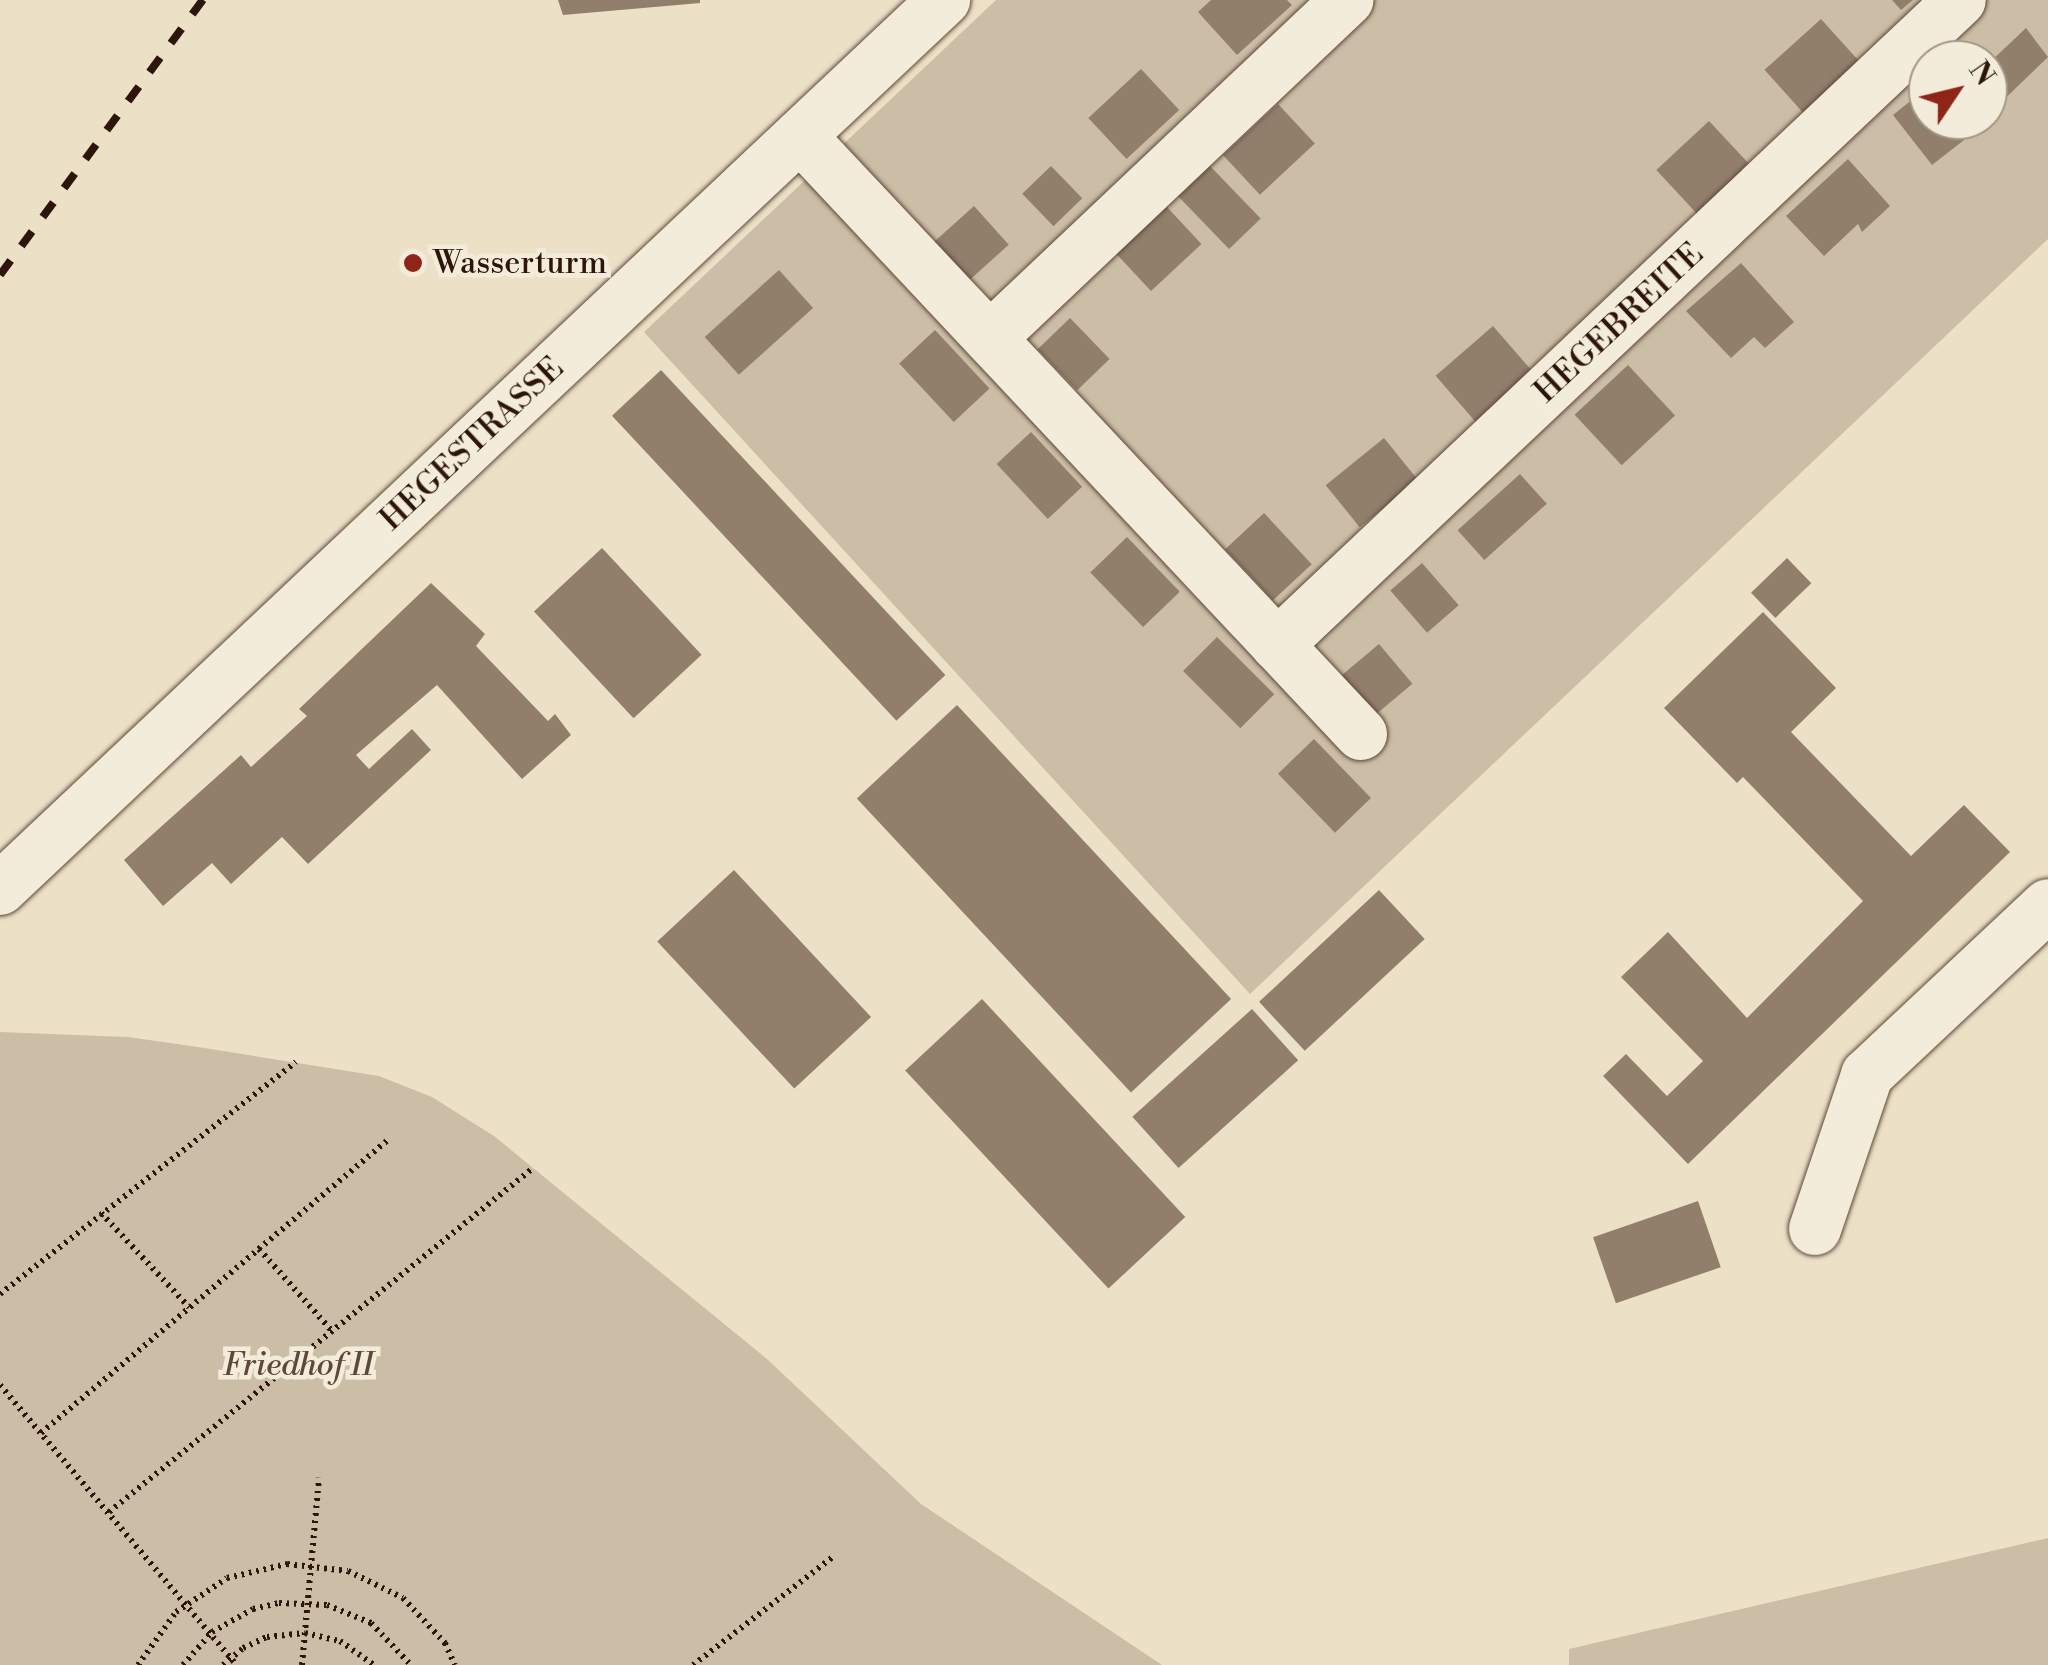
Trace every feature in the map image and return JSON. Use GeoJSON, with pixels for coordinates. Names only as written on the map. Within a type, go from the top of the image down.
{"type":"FeatureCollection","features":[{"type":"Feature","properties":{"kind":"street","name":"HEGESTRASSE"},"geometry":{"type":"LineString","coordinates":[[0,889],[944,0]]}},
{"type":"Feature","properties":{"kind":"street"},"geometry":{"type":"LineString","coordinates":[[990,338],[1347,0]]}},
{"type":"Feature","properties":{"kind":"street","name":"HEGEBREITE"},"geometry":{"type":"LineString","coordinates":[[1277,645],[1960,0]]}},
{"type":"Feature","properties":{"kind":"street"},"geometry":{"type":"LineString","coordinates":[[800,136],[1361,734]]}},
{"type":"Feature","properties":{"kind":"street"},"geometry":{"type":"LineString","coordinates":[[1815,1229],[1867,1076],[2048,905]]}},
{"type":"Feature","properties":{"kind":"path"},"geometry":{"type":"LineString","coordinates":[[0,1294],[296,1062]]}},
{"type":"Feature","properties":{"kind":"path"},"geometry":{"type":"LineString","coordinates":[[41,1433],[388,1139]]}},
{"type":"Feature","properties":{"kind":"path"},"geometry":{"type":"LineString","coordinates":[[109,1512],[533,1168]]}},
{"type":"Feature","properties":{"kind":"path"},"geometry":{"type":"LineString","coordinates":[[101,1214],[190,1307]]}},
{"type":"Feature","properties":{"kind":"path"},"geometry":{"type":"LineString","coordinates":[[259,1249],[332,1331]]}},
{"type":"Feature","properties":{"kind":"path"},"geometry":{"type":"LineString","coordinates":[[0,1384],[234,1661]]}},
{"type":"Feature","properties":{"kind":"path"},"geometry":{"type":"LineString","coordinates":[[302,1665],[319,1478]]}},
{"type":"Feature","properties":{"kind":"path"},"geometry":{"type":"LineString","coordinates":[[693,1665],[834,1556]]}},
{"type":"Feature","properties":{"kind":"path"},"geometry":{"type":"LineString","coordinates":[[138,1665],[176,1612],[186,1605],[227,1578],[287,1564],[348,1571],[403,1598],[445,1643],[455,1665]]}},
{"type":"Feature","properties":{"kind":"path"},"geometry":{"type":"LineString","coordinates":[[182,1665],[211,1633],[253,1609],[279,1603],[326,1605],[371,1623],[411,1665]]}},
{"type":"Feature","properties":{"kind":"path"},"geometry":{"type":"LineString","coordinates":[[223,1665],[267,1637],[305,1633],[340,1641],[374,1665]]}},
{"type":"Feature","properties":{"kind":"green space"},"geometry":{"type":"Polygon","coordinates":[[[996,0],[2048,0],[2048,239],[1250,994],[644,332],[996,0]]]}},
{"type":"Feature","properties":{"kind":"green space","name":"Friedhof II"},"geometry":{"type":"Polygon","coordinates":[[[0,1032],[128,1037],[198,1047],[379,1076],[432,1097],[494,1136],[767,1359],[921,1504],[1162,1665],[0,1665],[0,1032]]]}},
{"type":"Feature","properties":{"kind":"green space"},"geometry":{"type":"Polygon","coordinates":[[[2048,1538],[2048,1665],[1569,1665],[1569,1649],[2048,1538]]]}},
{"type":"Feature","properties":{"kind":"building"},"geometry":{"type":"Polygon","coordinates":[[[558,0],[700,0],[700,3],[563,15],[558,0]]]}},
{"type":"Feature","properties":{"kind":"building"},"geometry":{"type":"Polygon","coordinates":[[[1211,0],[1287,0],[1292,5],[1237,55],[1198,12],[1211,0]]]}},
{"type":"Feature","properties":{"kind":"building"},"geometry":{"type":"Polygon","coordinates":[[[1892,0],[1913,0],[1901,10],[1892,0]]]}},
{"type":"Feature","properties":{"kind":"building"},"geometry":{"type":"Polygon","coordinates":[[[1821,19],[1862,65],[1806,116],[1765,70],[1821,19]]]}},
{"type":"Feature","properties":{"kind":"building"},"geometry":{"type":"Polygon","coordinates":[[[2026,28],[2048,57],[2008,96],[2008,45],[2026,28]]]}},
{"type":"Feature","properties":{"kind":"building"},"geometry":{"type":"Polygon","coordinates":[[[1141,69],[1179,110],[1127,159],[1088,118],[1141,69]]]}},
{"type":"Feature","properties":{"kind":"building"},"geometry":{"type":"Polygon","coordinates":[[[1908,103],[1908,134],[1893,115],[1908,103]]]}},
{"type":"Feature","properties":{"kind":"building"},"geometry":{"type":"Polygon","coordinates":[[[1278,104],[1315,143],[1260,195],[1223,155],[1278,104]]]}},
{"type":"Feature","properties":{"kind":"building"},"geometry":{"type":"Polygon","coordinates":[[[1709,121],[1751,166],[1699,215],[1656,170],[1709,121]]]}},
{"type":"Feature","properties":{"kind":"building"},"geometry":{"type":"Polygon","coordinates":[[[1912,140],[1964,140],[1932,165],[1912,140]]]}},
{"type":"Feature","properties":{"kind":"building"},"geometry":{"type":"Polygon","coordinates":[[[1848,159],[1890,206],[1862,232],[1858,224],[1824,256],[1786,216],[1848,159]]]}},
{"type":"Feature","properties":{"kind":"building"},"geometry":{"type":"Polygon","coordinates":[[[1051,166],[1082,198],[1053,226],[1022,194],[1051,166]]]}},
{"type":"Feature","properties":{"kind":"building"},"geometry":{"type":"Polygon","coordinates":[[[1210,166],[1261,219],[1229,249],[1178,197],[1210,166]]]}},
{"type":"Feature","properties":{"kind":"building"},"geometry":{"type":"Polygon","coordinates":[[[974,206],[1009,245],[968,281],[933,243],[974,206]]]}},
{"type":"Feature","properties":{"kind":"building"},"geometry":{"type":"Polygon","coordinates":[[[1166,206],[1201,244],[1151,291],[1116,253],[1166,206]]]}},
{"type":"Feature","properties":{"kind":"building"},"geometry":{"type":"Polygon","coordinates":[[[1741,263],[1794,322],[1765,348],[1754,337],[1731,358],[1686,311],[1741,263]]]}},
{"type":"Feature","properties":{"kind":"building"},"geometry":{"type":"Polygon","coordinates":[[[779,270],[813,308],[739,375],[705,337],[779,270]]]}},
{"type":"Feature","properties":{"kind":"building"},"geometry":{"type":"Polygon","coordinates":[[[1070,318],[1110,359],[1077,390],[1038,349],[1070,318]]]}},
{"type":"Feature","properties":{"kind":"building"},"geometry":{"type":"Polygon","coordinates":[[[1493,326],[1534,373],[1476,423],[1436,376],[1493,326]]]}},
{"type":"Feature","properties":{"kind":"building"},"geometry":{"type":"Polygon","coordinates":[[[935,330],[990,389],[954,422],[899,363],[935,330]]]}},
{"type":"Feature","properties":{"kind":"building"},"geometry":{"type":"Polygon","coordinates":[[[1628,365],[1675,415],[1622,465],[1575,415],[1628,365]]]}},
{"type":"Feature","properties":{"kind":"building"},"geometry":{"type":"Polygon","coordinates":[[[661,370],[945,675],[896,721],[612,416],[661,370]]]}},
{"type":"Feature","properties":{"kind":"building"},"geometry":{"type":"Polygon","coordinates":[[[1031,432],[1082,487],[1048,519],[997,464],[1031,432]]]}},
{"type":"Feature","properties":{"kind":"building"},"geometry":{"type":"Polygon","coordinates":[[[1384,438],[1418,480],[1360,527],[1326,485],[1384,438]]]}},
{"type":"Feature","properties":{"kind":"building"},"geometry":{"type":"Polygon","coordinates":[[[1520,474],[1547,504],[1484,560],[1458,530],[1520,474]]]}},
{"type":"Feature","properties":{"kind":"building"},"geometry":{"type":"Polygon","coordinates":[[[1264,513],[1312,564],[1273,600],[1225,549],[1264,513]]]}},
{"type":"Feature","properties":{"kind":"building"},"geometry":{"type":"Polygon","coordinates":[[[1127,537],[1180,592],[1143,627],[1090,572],[1127,537]]]}},
{"type":"Feature","properties":{"kind":"building"},"geometry":{"type":"Polygon","coordinates":[[[602,548],[702,655],[634,718],[534,611],[602,548]]]}},
{"type":"Feature","properties":{"kind":"building"},"geometry":{"type":"Polygon","coordinates":[[[1787,558],[1811,583],[1775,618],[1751,593],[1787,558]]]}},
{"type":"Feature","properties":{"kind":"building"},"geometry":{"type":"Polygon","coordinates":[[[1422,563],[1459,605],[1427,633],[1390,591],[1422,563]]]}},
{"type":"Feature","properties":{"kind":"building"},"geometry":{"type":"Polygon","coordinates":[[[431,583],[485,634],[476,646],[548,721],[555,714],[571,735],[522,779],[437,685],[356,755],[369,769],[412,729],[431,750],[308,864],[282,837],[231,884],[212,863],[163,906],[124,860],[241,755],[251,767],[307,716],[299,709],[431,583]]]}},
{"type":"Feature","properties":{"kind":"building"},"geometry":{"type":"Polygon","coordinates":[[[1763,612],[1836,688],[1791,732],[1911,856],[1964,805],[2010,852],[1688,1164],[1603,1076],[1626,1054],[1667,1096],[1703,1061],[1621,977],[1668,932],[1747,1018],[1863,901],[1743,777],[1737,783],[1664,708],[1763,612]]]}},
{"type":"Feature","properties":{"kind":"building"},"geometry":{"type":"Polygon","coordinates":[[[1217,637],[1274,694],[1240,728],[1183,671],[1217,637]]]}},
{"type":"Feature","properties":{"kind":"building"},"geometry":{"type":"Polygon","coordinates":[[[1379,644],[1412,684],[1373,717],[1340,677],[1379,644]]]}},
{"type":"Feature","properties":{"kind":"building"},"geometry":{"type":"Polygon","coordinates":[[[957,705],[1231,999],[1131,1092],[857,798],[957,705]]]}},
{"type":"Feature","properties":{"kind":"building"},"geometry":{"type":"Polygon","coordinates":[[[1314,739],[1371,798],[1335,833],[1278,774],[1314,739]]]}},
{"type":"Feature","properties":{"kind":"building"},"geometry":{"type":"Polygon","coordinates":[[[734,870],[871,1017],[794,1089],[657,942],[734,870]]]}},
{"type":"Feature","properties":{"kind":"building"},"geometry":{"type":"Polygon","coordinates":[[[1379,890],[1425,939],[1305,1051],[1259,1002],[1379,890]]]}},
{"type":"Feature","properties":{"kind":"building"},"geometry":{"type":"Polygon","coordinates":[[[982,999],[1185,1217],[1108,1289],[905,1071],[982,999]]]}},
{"type":"Feature","properties":{"kind":"building"},"geometry":{"type":"Polygon","coordinates":[[[1252,1009],[1298,1060],[1179,1168],[1132,1117],[1252,1009]]]}},
{"type":"Feature","properties":{"kind":"building"},"geometry":{"type":"Polygon","coordinates":[[[1698,1201],[1721,1267],[1616,1303],[1593,1237],[1698,1201]]]}},
{"type":"Feature","properties":{"kind":"railway"},"geometry":{"type":"LineString","coordinates":[[0,275],[203,0]]}},
{"type":"Feature","properties":{"kind":"place","name":"Wasserturm"},"geometry":{"type":"Point","coordinates":[413,263]}}]}
